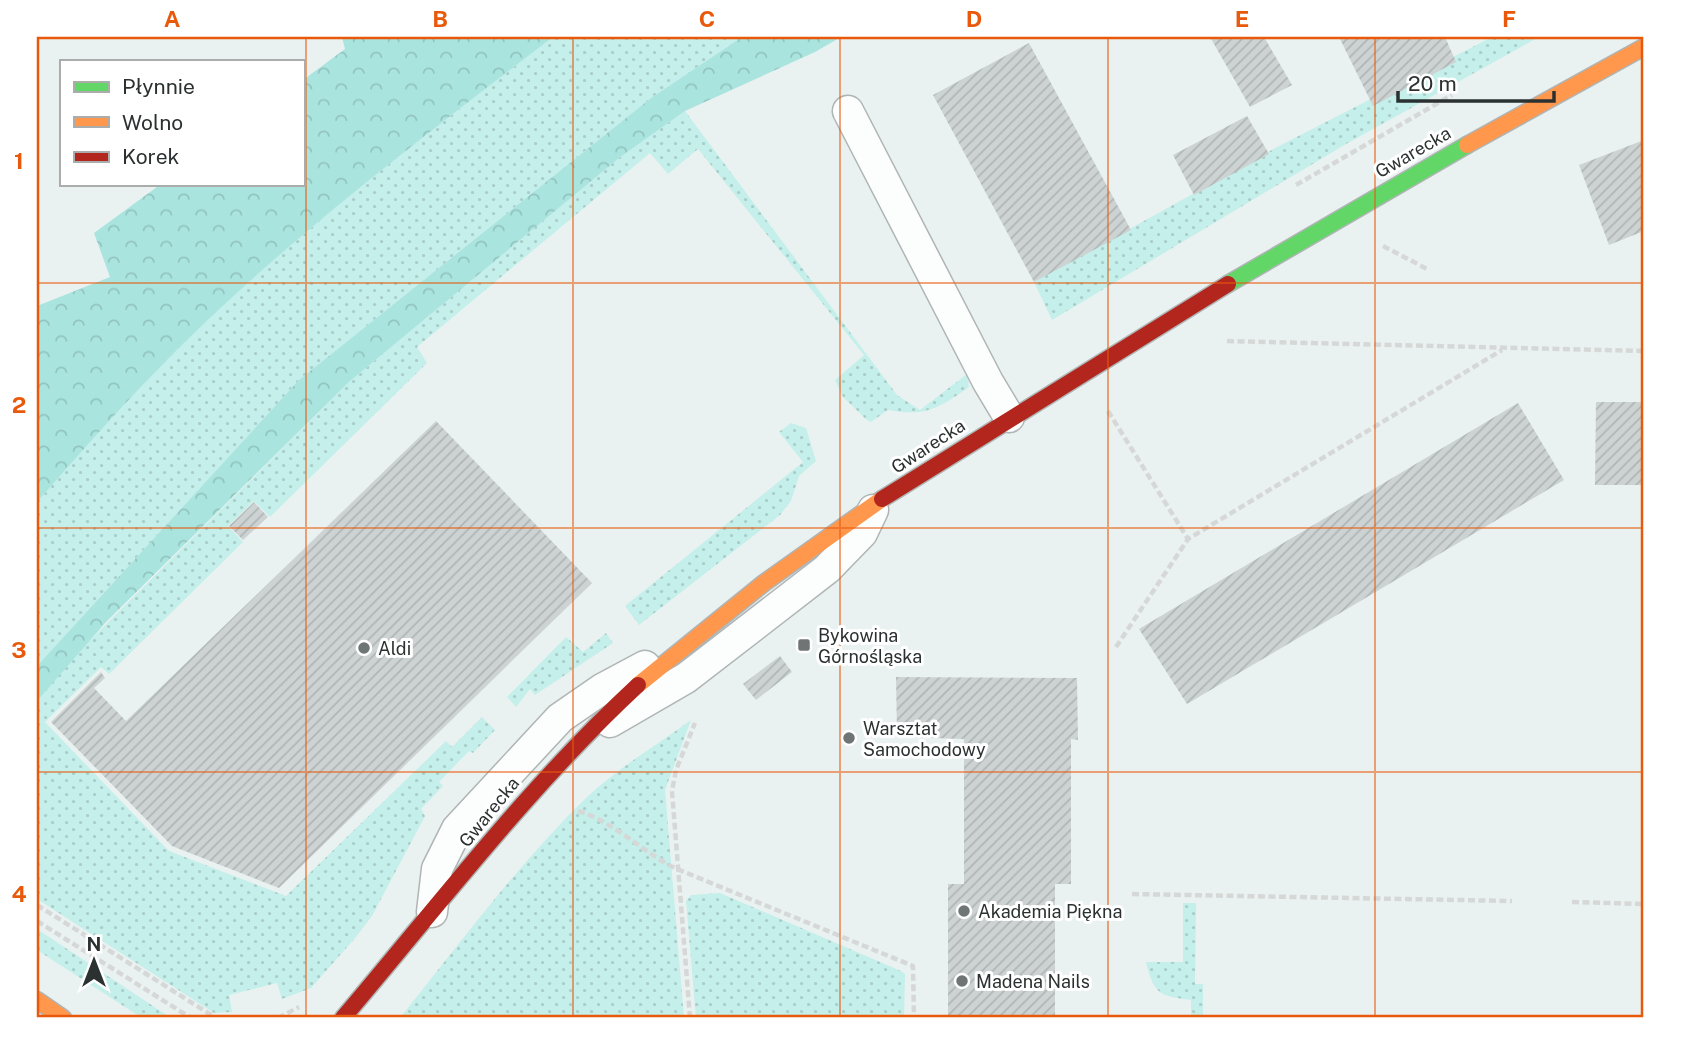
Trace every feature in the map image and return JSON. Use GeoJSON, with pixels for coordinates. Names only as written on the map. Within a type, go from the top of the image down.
{"type":"FeatureCollection","features":[{"type":"Feature","properties":{"kind":"street","name":"Gwarecka"},"geometry":{"type":"LineString","coordinates":[[342,1018],[538,783],[585,735],[686,645],[781,568],[1009,417],[1393,185],[1644,47]]}},
{"type":"Feature","properties":{"kind":"street"},"geometry":{"type":"LineString","coordinates":[[37,1000],[63,1018]]}},
{"type":"Feature","properties":{"kind":"lane"},"geometry":{"type":"LineString","coordinates":[[848,111],[988,382],[1009,417]]}},
{"type":"Feature","properties":{"kind":"lane"},"geometry":{"type":"LineString","coordinates":[[585,735],[649,702],[686,678],[827,569],[862,533],[876,503]]}},
{"type":"Feature","properties":{"kind":"lane"},"geometry":{"type":"LineString","coordinates":[[432,912],[437,869],[457,829],[560,718],[602,689],[686,645]]}},
{"type":"Feature","properties":{"kind":"path"},"geometry":{"type":"LineString","coordinates":[[1222,341],[1459,345],[1502,350],[1644,351]]}},
{"type":"Feature","properties":{"kind":"path"},"geometry":{"type":"LineString","coordinates":[[1116,647],[1188,539],[1502,350]]}},
{"type":"Feature","properties":{"kind":"path"},"geometry":{"type":"LineString","coordinates":[[1107,410],[1188,539]]}},
{"type":"Feature","properties":{"kind":"path"},"geometry":{"type":"LineString","coordinates":[[690,1018],[672,791],[676,769],[699,713]]}},
{"type":"Feature","properties":{"kind":"path"},"geometry":{"type":"LineString","coordinates":[[576,810],[604,822],[654,858],[677,869],[913,966],[914,1018]]}},
{"type":"Feature","properties":{"kind":"path"},"geometry":{"type":"LineString","coordinates":[[1132,894],[1512,901]]}},
{"type":"Feature","properties":{"kind":"path"},"geometry":{"type":"LineString","coordinates":[[1572,902],[1644,904]]}},
{"type":"Feature","properties":{"kind":"path"},"geometry":{"type":"LineString","coordinates":[[37,905],[216,1018]]}},
{"type":"Feature","properties":{"kind":"path"},"geometry":{"type":"LineString","coordinates":[[37,921],[191,1018]]}},
{"type":"Feature","properties":{"kind":"shaded area"},"geometry":{"type":"Polygon","coordinates":[[[553,37],[742,37],[651,98],[299,380],[37,666],[37,502],[156,371],[218,310],[358,189],[553,37]]]}},
{"type":"Feature","properties":{"kind":"shaded area"},"geometry":{"type":"Polygon","coordinates":[[[1492,37],[1539,37],[1346,144],[1052,320],[1034,282],[1279,146],[1492,37]]]}},
{"type":"Feature","properties":{"kind":"shaded area"},"geometry":{"type":"Polygon","coordinates":[[[685,111],[897,395],[920,410],[967,374],[969,387],[932,409],[912,412],[888,410],[871,422],[867,420],[843,397],[835,380],[864,355],[698,149],[668,174],[650,153],[417,347],[427,363],[270,517],[254,501],[228,526],[243,542],[109,674],[101,667],[45,722],[169,851],[286,896],[446,741],[452,747],[482,717],[495,730],[473,753],[469,751],[439,782],[443,786],[421,809],[425,816],[372,916],[356,937],[311,988],[282,999],[277,983],[229,995],[232,1012],[214,1013],[37,899],[37,701],[69,661],[349,382],[619,158],[685,111]]]}},
{"type":"Feature","properties":{"kind":"shaded area"},"geometry":{"type":"Polygon","coordinates":[[[791,423],[806,428],[816,461],[799,476],[791,501],[780,515],[639,625],[625,606],[803,462],[779,432],[791,423]]]}},
{"type":"Feature","properties":{"kind":"shaded area"},"geometry":{"type":"Polygon","coordinates":[[[606,633],[613,643],[535,695],[530,689],[516,707],[507,697],[566,637],[583,652],[606,633]]]}},
{"type":"Feature","properties":{"kind":"shaded area"},"geometry":{"type":"Polygon","coordinates":[[[691,720],[665,790],[684,1018],[400,1018],[490,904],[537,849],[587,797],[691,720]]]}},
{"type":"Feature","properties":{"kind":"shaded area"},"geometry":{"type":"Polygon","coordinates":[[[720,893],[901,971],[905,974],[904,1018],[696,1018],[686,901],[691,895],[720,893]]]}},
{"type":"Feature","properties":{"kind":"shaded area"},"geometry":{"type":"Polygon","coordinates":[[[1183,903],[1196,903],[1195,984],[1203,984],[1203,1018],[1191,1018],[1191,1000],[1160,992],[1152,981],[1146,962],[1183,962],[1183,903]]]}},
{"type":"Feature","properties":{"kind":"shaded area"},"geometry":{"type":"Polygon","coordinates":[[[37,929],[171,1018],[142,1018],[37,950],[37,929]]]}},
{"type":"Feature","properties":{"kind":"green space"},"geometry":{"type":"Polygon","coordinates":[[[342,37],[553,37],[358,189],[218,310],[156,371],[37,502],[37,306],[110,277],[94,233],[158,186],[304,186],[304,79],[345,49],[342,37]]]}},
{"type":"Feature","properties":{"kind":"green space"},"geometry":{"type":"Polygon","coordinates":[[[742,37],[841,37],[815,52],[685,111],[619,158],[349,382],[106,622],[37,701],[37,666],[299,380],[651,98],[742,37]]]}},
{"type":"Feature","properties":{"kind":"building"},"geometry":{"type":"Polygon","coordinates":[[[1210,37],[1264,37],[1292,85],[1250,107],[1210,37]]]}},
{"type":"Feature","properties":{"kind":"building"},"geometry":{"type":"Polygon","coordinates":[[[1339,37],[1445,37],[1456,62],[1373,106],[1339,37]]]}},
{"type":"Feature","properties":{"kind":"building"},"geometry":{"type":"Polygon","coordinates":[[[1029,43],[1131,230],[1034,282],[933,95],[1029,43]]]}},
{"type":"Feature","properties":{"kind":"building"},"geometry":{"type":"Polygon","coordinates":[[[1247,116],[1269,154],[1194,195],[1173,155],[1247,116]]]}},
{"type":"Feature","properties":{"kind":"building"},"geometry":{"type":"Polygon","coordinates":[[[1644,140],[1644,231],[1609,245],[1579,165],[1644,140]]]}},
{"type":"Feature","properties":{"kind":"building"},"geometry":{"type":"Polygon","coordinates":[[[1596,402],[1644,402],[1644,485],[1595,485],[1596,402]]]}},
{"type":"Feature","properties":{"kind":"building"},"geometry":{"type":"Polygon","coordinates":[[[1518,403],[1564,480],[1187,704],[1139,629],[1518,403]]]}},
{"type":"Feature","properties":{"kind":"building","name":"Aldi"},"geometry":{"type":"Polygon","coordinates":[[[436,421],[592,583],[279,888],[172,846],[51,722],[101,672],[105,678],[94,688],[126,721],[436,421]]]}},
{"type":"Feature","properties":{"kind":"building"},"geometry":{"type":"Polygon","coordinates":[[[254,502],[268,517],[243,540],[229,526],[254,502]]]}},
{"type":"Feature","properties":{"kind":"building"},"geometry":{"type":"Polygon","coordinates":[[[780,656],[792,672],[756,700],[743,684],[780,656]]]}},
{"type":"Feature","properties":{"kind":"building"},"geometry":{"type":"Polygon","coordinates":[[[896,677],[1077,678],[1078,740],[1071,739],[1071,884],[1055,884],[1055,1018],[948,1018],[948,884],[964,884],[964,739],[897,737],[896,677]]]}},
{"type":"Feature","properties":{"kind":"traffic: fast"},"geometry":{"type":"LineString","coordinates":[[1228,284],[1467,145]]}},
{"type":"Feature","properties":{"kind":"traffic: slow"},"geometry":{"type":"LineString","coordinates":[[1467,145],[1644,47]]}},
{"type":"Feature","properties":{"kind":"traffic: slow"},"geometry":{"type":"LineString","coordinates":[[638,685],[764,583],[882,499]]}},
{"type":"Feature","properties":{"kind":"traffic: slow"},"geometry":{"type":"LineString","coordinates":[[37,1000],[63,1018]]}},
{"type":"Feature","properties":{"kind":"traffic: jam"},"geometry":{"type":"LineString","coordinates":[[882,499],[1228,284]]}},
{"type":"Feature","properties":{"kind":"traffic: jam"},"geometry":{"type":"LineString","coordinates":[[343,1018],[522,805],[638,685]]}},
{"type":"Feature","properties":{"kind":"place","name":"Bykowina Górnośląska"},"geometry":{"type":"Point","coordinates":[804,645]}},
{"type":"Feature","properties":{"kind":"place","name":"Aldi"},"geometry":{"type":"Point","coordinates":[364,648]}},
{"type":"Feature","properties":{"kind":"place","name":"Warsztat Samochodowy"},"geometry":{"type":"Point","coordinates":[849,738]}},
{"type":"Feature","properties":{"kind":"place","name":"Akademia Piękna"},"geometry":{"type":"Point","coordinates":[964,911]}},
{"type":"Feature","properties":{"kind":"place","name":"Madena Nails"},"geometry":{"type":"Point","coordinates":[962,981]}}]}
